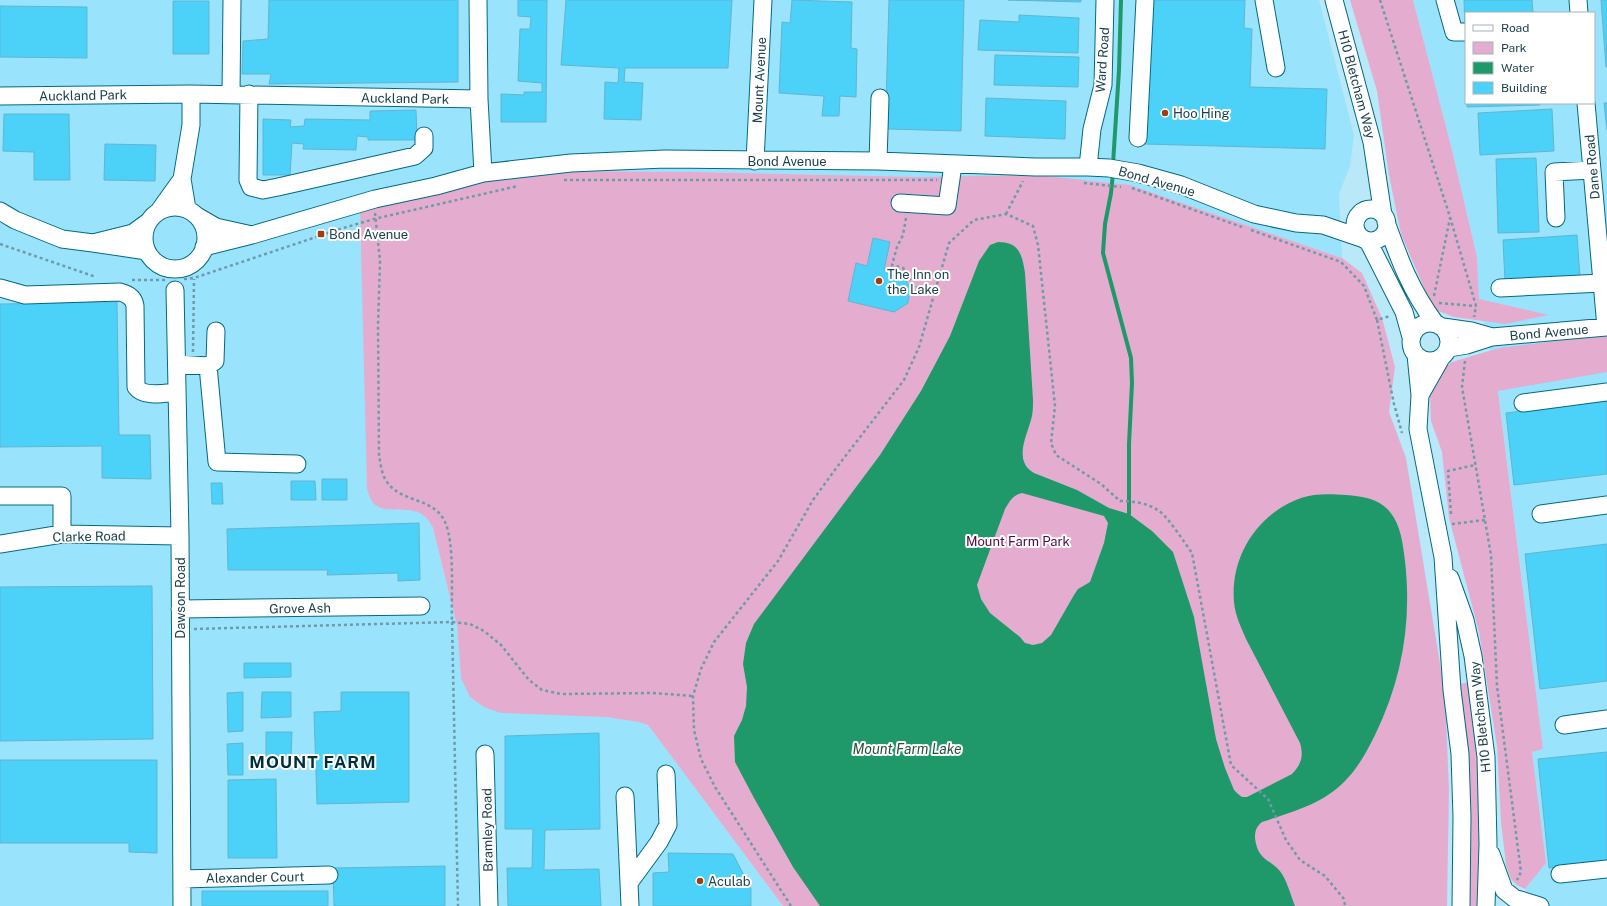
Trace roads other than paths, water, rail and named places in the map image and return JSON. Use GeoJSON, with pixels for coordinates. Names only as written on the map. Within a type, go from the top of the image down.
{"type":"FeatureCollection","features":[{"type":"Feature","properties":{"kind":"street"},"geometry":{"type":"LineString","coordinates":[[231,94],[232,0]]}},
{"type":"Feature","properties":{"kind":"street"},"geometry":{"type":"LineString","coordinates":[[478,0],[479,99],[484,173]]}},
{"type":"Feature","properties":{"kind":"street","name":"Mount Avenue"},"geometry":{"type":"LineString","coordinates":[[755,160],[762,0]]}},
{"type":"Feature","properties":{"kind":"street","name":"Ward Road"},"geometry":{"type":"LineString","coordinates":[[1088,167],[1092,129],[1103,85],[1105,0]]}},
{"type":"Feature","properties":{"kind":"street"},"geometry":{"type":"LineString","coordinates":[[1138,138],[1145,0]]}},
{"type":"Feature","properties":{"kind":"street"},"geometry":{"type":"LineString","coordinates":[[1264,0],[1276,68]]}},
{"type":"Feature","properties":{"kind":"street","name":"H10 Bletcham Way"},"geometry":{"type":"LineString","coordinates":[[1334,0],[1372,142],[1377,168],[1373,216]]}},
{"type":"Feature","properties":{"kind":"street"},"geometry":{"type":"LineString","coordinates":[[1445,0],[1454,32],[1465,32]]}},
{"type":"Feature","properties":{"kind":"street"},"geometry":{"type":"LineString","coordinates":[[1578,0],[1579,12]]}},
{"type":"Feature","properties":{"kind":"street"},"geometry":{"type":"LineString","coordinates":[[182,179],[153,216],[144,231],[146,251],[173,279],[178,269],[190,265],[196,260],[204,247],[206,239],[205,230],[192,212],[182,179],[191,125],[191,94]]}},
{"type":"Feature","properties":{"kind":"street"},"geometry":{"type":"LineString","coordinates":[[249,94],[248,180],[251,188],[263,190],[278,188],[415,156],[424,148],[424,136]]}},
{"type":"Feature","properties":{"kind":"street","name":"Auckland Park"},"geometry":{"type":"LineString","coordinates":[[0,96],[249,94],[479,99]]}},
{"type":"Feature","properties":{"kind":"street"},"geometry":{"type":"LineString","coordinates":[[878,161],[880,98]]}},
{"type":"Feature","properties":{"kind":"street","name":"Dane Road"},"geometry":{"type":"LineString","coordinates":[[1586,104],[1607,327]]}},
{"type":"Feature","properties":{"kind":"street","name":"Bond Avenue"},"geometry":{"type":"LineString","coordinates":[[204,247],[252,235],[375,199],[436,186],[484,173],[571,163],[657,159],[878,161],[952,172],[1035,167],[1088,167],[1113,169],[1138,173],[1181,185],[1254,214],[1296,223],[1323,225],[1365,239]]}},
{"type":"Feature","properties":{"kind":"street"},"geometry":{"type":"LineString","coordinates":[[1556,218],[1554,172],[1592,170]]}},
{"type":"Feature","properties":{"kind":"street"},"geometry":{"type":"LineString","coordinates":[[904,203],[947,206],[952,172]]}},
{"type":"Feature","properties":{"kind":"street"},"geometry":{"type":"LineString","coordinates":[[93,243],[133,233],[153,216],[168,207],[178,206],[192,212]]}},
{"type":"Feature","properties":{"kind":"street"},"geometry":{"type":"LineString","coordinates":[[0,211],[15,220],[62,239],[146,251]]}},
{"type":"Feature","properties":{"kind":"street","name":"Bond Avenue"},"geometry":{"type":"LineString","coordinates":[[192,212],[216,227],[252,235]]}},
{"type":"Feature","properties":{"kind":"street"},"geometry":{"type":"LineString","coordinates":[[1365,239],[1404,312],[1411,337],[1411,344],[1416,355],[1420,359],[1431,362],[1445,353],[1449,337],[1439,325],[1426,302],[1406,276],[1373,216]]}},
{"type":"Feature","properties":{"kind":"street"},"geometry":{"type":"LineString","coordinates":[[1373,216],[1386,227],[1382,236],[1378,239],[1365,239],[1358,235],[1355,226],[1373,216]]}},
{"type":"Feature","properties":{"kind":"street","name":"Bond Avenue"},"geometry":{"type":"LineString","coordinates":[[1323,225],[1373,216]]}},
{"type":"Feature","properties":{"kind":"street","name":"Dawson Road"},"geometry":{"type":"LineString","coordinates":[[173,279],[177,364],[180,536],[182,906]]}},
{"type":"Feature","properties":{"kind":"street"},"geometry":{"type":"LineString","coordinates":[[1500,288],[1602,283]]}},
{"type":"Feature","properties":{"kind":"street"},"geometry":{"type":"LineString","coordinates":[[0,288],[24,295],[120,292],[126,294],[134,302],[135,306],[136,387],[138,391],[144,393],[177,392]]}},
{"type":"Feature","properties":{"kind":"street"},"geometry":{"type":"LineString","coordinates":[[1411,337],[1423,324],[1439,325]]}},
{"type":"Feature","properties":{"kind":"street","name":"Bond Avenue"},"geometry":{"type":"LineString","coordinates":[[1439,325],[1469,338],[1607,327]]}},
{"type":"Feature","properties":{"kind":"street"},"geometry":{"type":"LineString","coordinates":[[177,364],[208,366],[215,361],[216,331]]}},
{"type":"Feature","properties":{"kind":"street","name":"Bond Avenue"},"geometry":{"type":"LineString","coordinates":[[1445,353],[1469,338]]}},
{"type":"Feature","properties":{"kind":"street","name":"H10 Bletcham Way"},"geometry":{"type":"LineString","coordinates":[[1420,395],[1445,353]]}},
{"type":"Feature","properties":{"kind":"street","name":"H10 Bletcham Way"},"geometry":{"type":"LineString","coordinates":[[1416,355],[1420,395],[1418,429],[1443,557],[1452,690],[1460,754],[1462,817],[1461,906]]}},
{"type":"Feature","properties":{"kind":"street"},"geometry":{"type":"LineString","coordinates":[[208,366],[217,462],[297,464]]}},
{"type":"Feature","properties":{"kind":"street"},"geometry":{"type":"LineString","coordinates":[[1523,403],[1607,392]]}},
{"type":"Feature","properties":{"kind":"street"},"geometry":{"type":"LineString","coordinates":[[0,496],[62,496],[62,534]]}},
{"type":"Feature","properties":{"kind":"street"},"geometry":{"type":"LineString","coordinates":[[1541,514],[1607,506]]}},
{"type":"Feature","properties":{"kind":"street","name":"Clarke Road"},"geometry":{"type":"LineString","coordinates":[[0,544],[62,534],[180,536]]}},
{"type":"Feature","properties":{"kind":"street","name":"H10 Bletcham Way"},"geometry":{"type":"LineString","coordinates":[[1443,557],[1465,620],[1473,656],[1486,757],[1488,844],[1486,906]]}},
{"type":"Feature","properties":{"kind":"street","name":"Grove Ash"},"geometry":{"type":"LineString","coordinates":[[180,610],[421,606]]}},
{"type":"Feature","properties":{"kind":"street"},"geometry":{"type":"LineString","coordinates":[[1564,725],[1607,719]]}},
{"type":"Feature","properties":{"kind":"street","name":"Bramley Road"},"geometry":{"type":"LineString","coordinates":[[485,754],[489,906]]}},
{"type":"Feature","properties":{"kind":"street"},"geometry":{"type":"LineString","coordinates":[[629,883],[659,842],[668,825],[666,774]]}},
{"type":"Feature","properties":{"kind":"street"},"geometry":{"type":"LineString","coordinates":[[625,796],[630,906]]}},
{"type":"Feature","properties":{"kind":"street"},"geometry":{"type":"LineString","coordinates":[[1488,844],[1504,890],[1508,894],[1540,906]]}},
{"type":"Feature","properties":{"kind":"street"},"geometry":{"type":"LineString","coordinates":[[1560,874],[1607,869]]}},
{"type":"Feature","properties":{"kind":"street","name":"Alexander Court"},"geometry":{"type":"LineString","coordinates":[[182,880],[328,875]]}},
{"type":"Feature","properties":{"kind":"water","name":"Mount Farm Lake"},"geometry":{"type":"Polygon","coordinates":[[[998,242],[1011,244],[1015,247],[1021,255],[1025,273],[1033,402],[1032,416],[1023,446],[1024,461],[1027,468],[1034,473],[1077,490],[1109,508],[1129,514],[1152,531],[1173,552],[1194,617],[1216,739],[1234,790],[1242,797],[1247,797],[1292,774],[1300,764],[1302,756],[1300,743],[1238,621],[1234,602],[1234,585],[1237,568],[1242,553],[1250,538],[1260,525],[1272,514],[1286,505],[1306,496],[1329,494],[1364,497],[1381,504],[1390,512],[1397,523],[1401,535],[1407,584],[1406,628],[1403,650],[1392,693],[1375,735],[1358,765],[1350,776],[1336,789],[1317,801],[1285,815],[1262,822],[1257,827],[1255,838],[1259,852],[1282,874],[1295,906],[820,906],[793,867],[735,762],[734,736],[742,720],[746,706],[747,687],[743,664],[746,643],[754,624],[880,455],[921,391],[950,336],[979,261],[990,245],[998,242]],[[1022,493],[1014,497],[1005,509],[977,585],[981,599],[990,613],[1020,637],[1025,643],[1033,645],[1042,643],[1051,635],[1078,589],[1090,582],[1104,543],[1108,523],[1104,516],[1022,493]]]}},
{"type":"Feature","properties":{"kind":"waterway"},"geometry":{"type":"LineString","coordinates":[[1113,164],[1119,70],[1121,0]]}},
{"type":"Feature","properties":{"kind":"waterway"},"geometry":{"type":"LineString","coordinates":[[1113,173],[1105,224],[1103,253],[1131,358],[1132,383],[1129,444],[1129,514]]}},
{"type":"Feature","properties":{"kind":"place","name":"Hoo Hing"},"geometry":{"type":"Point","coordinates":[1165,113]}},
{"type":"Feature","properties":{"kind":"place","name":"Bond Avenue"},"geometry":{"type":"Point","coordinates":[321,234]}},
{"type":"Feature","properties":{"kind":"place","name":"The Inn on the Lake"},"geometry":{"type":"Point","coordinates":[879,281]}},
{"type":"Feature","properties":{"kind":"place","name":"Aculab"},"geometry":{"type":"Point","coordinates":[700,881]}},
{"type":"Feature","properties":{"kind":"district","name":"MOUNT FARM"},"geometry":{"type":"Point","coordinates":[313,762]}},
{"type":"Feature","properties":{"kind":"park label","name":"Mount Farm Park"},"geometry":{"type":"Point","coordinates":[1018,541]}}]}
